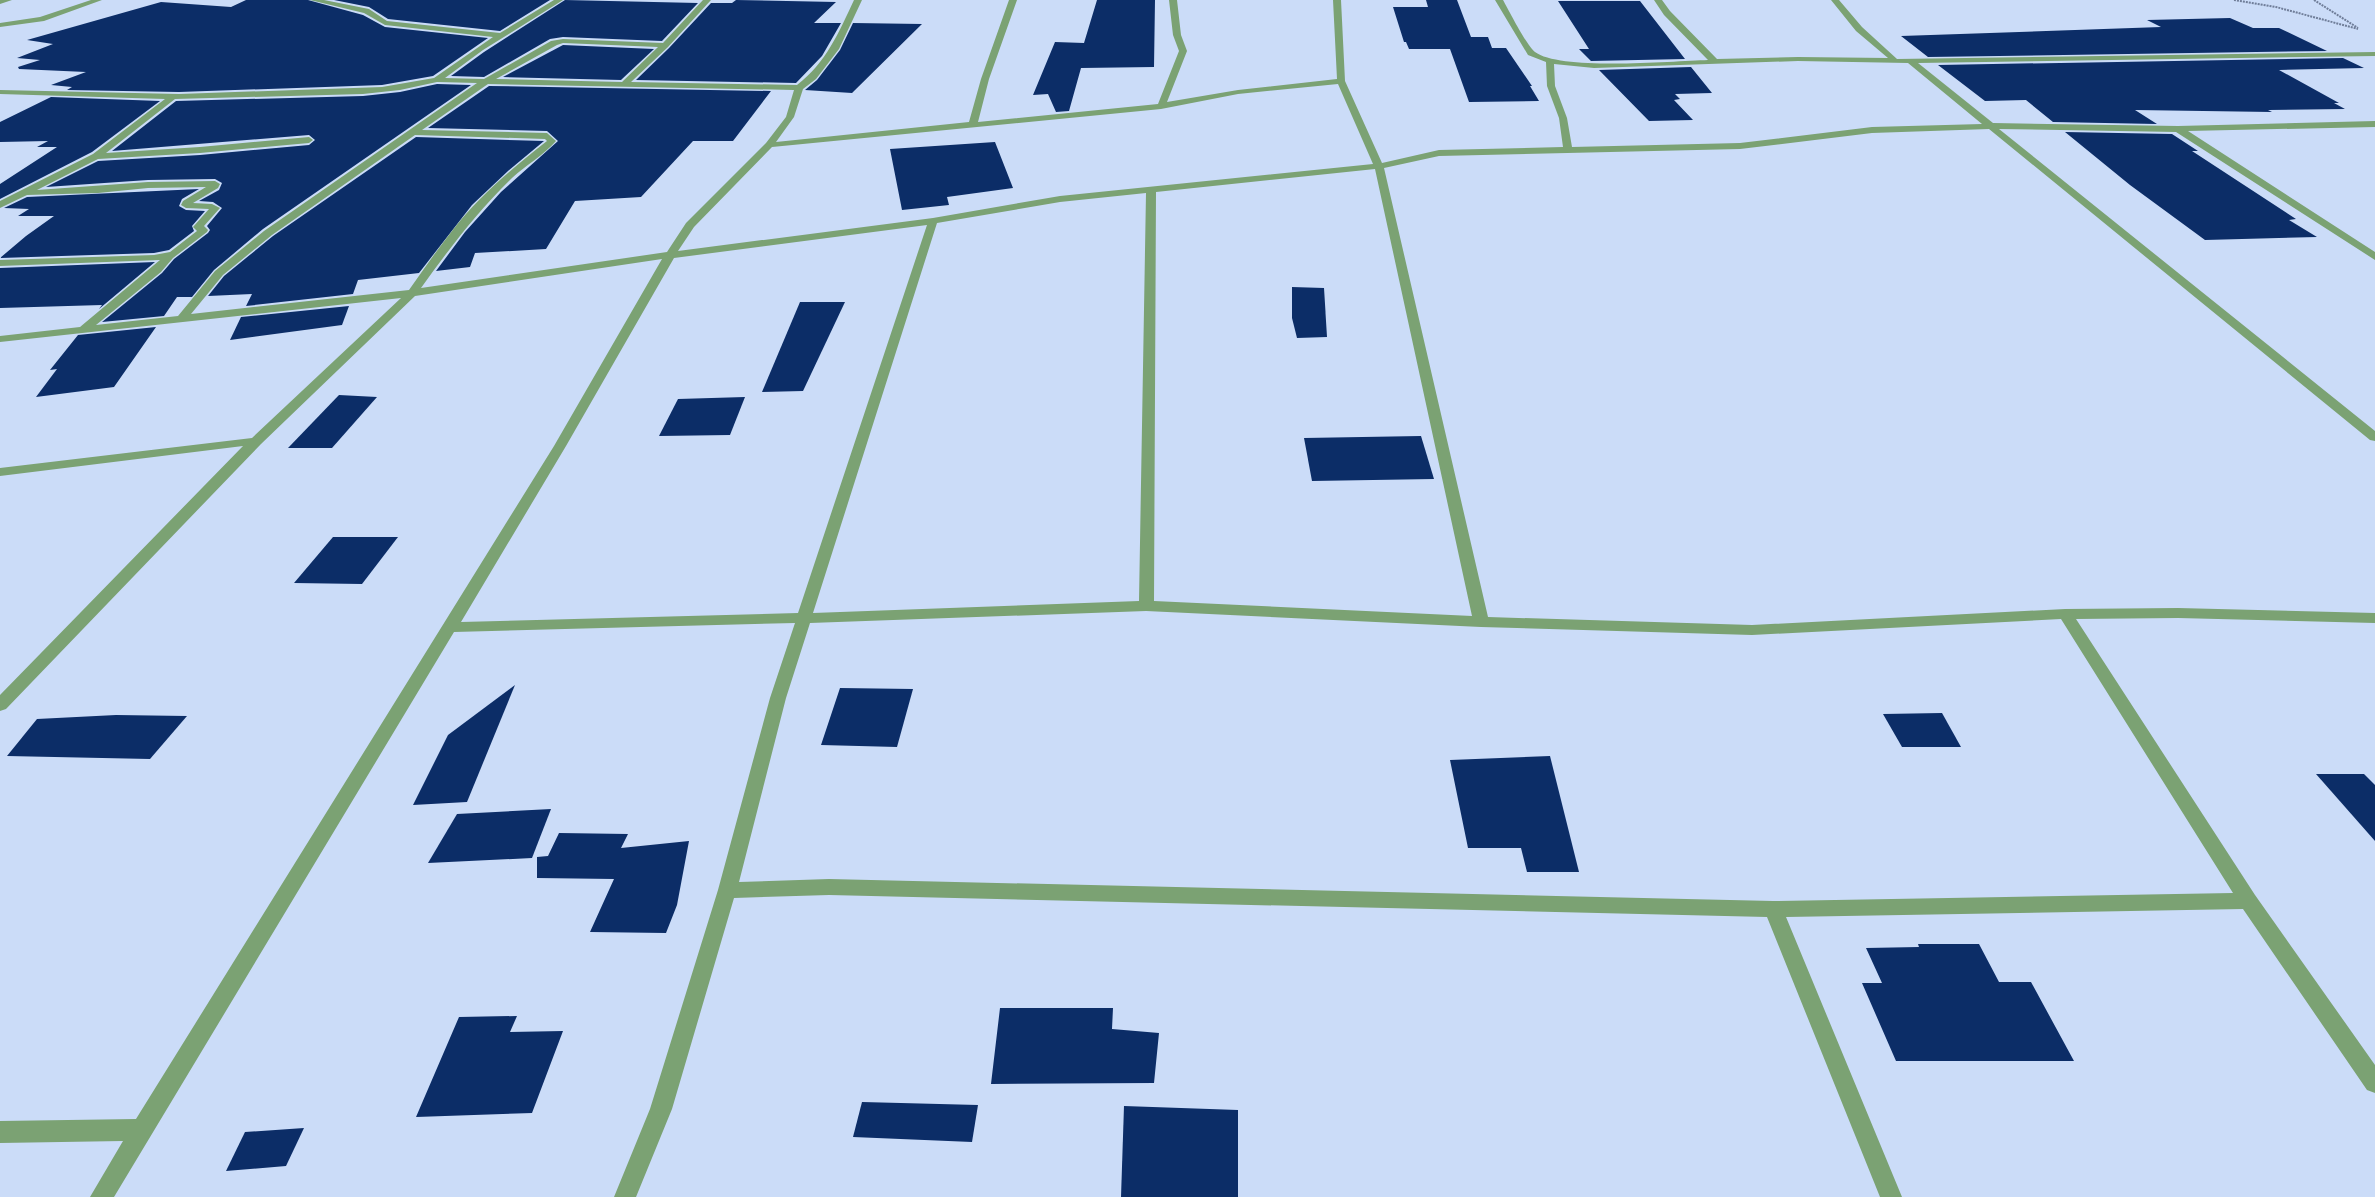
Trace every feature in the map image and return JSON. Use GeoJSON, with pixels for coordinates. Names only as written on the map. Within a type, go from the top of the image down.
{"type":"FeatureCollection","features":[{"type":"Feature","properties":{"kind":"street"},"geometry":{"type":"LineString","coordinates":[[0,2],[8,0]]}},
{"type":"Feature","properties":{"kind":"street"},"geometry":{"type":"LineString","coordinates":[[0,25],[41,19],[98,0]]}},
{"type":"Feature","properties":{"kind":"street"},"geometry":{"type":"LineString","coordinates":[[314,0],[366,11],[385,23],[500,35]]}},
{"type":"Feature","properties":{"kind":"street"},"geometry":{"type":"LineString","coordinates":[[438,80],[500,35],[559,0]]}},
{"type":"Feature","properties":{"kind":"street"},"geometry":{"type":"LineString","coordinates":[[623,84],[666,45],[707,0]]}},
{"type":"Feature","properties":{"kind":"street"},"geometry":{"type":"LineString","coordinates":[[0,92],[104,97],[173,97],[402,89],[438,80],[798,88],[813,77],[835,49],[858,0]]}},
{"type":"Feature","properties":{"kind":"street"},"geometry":{"type":"LineString","coordinates":[[973,125],[985,79],[995,56],[1013,0]]}},
{"type":"Feature","properties":{"kind":"street"},"geometry":{"type":"LineString","coordinates":[[1161,106],[1183,52],[1177,35],[1173,0]]}},
{"type":"Feature","properties":{"kind":"street"},"geometry":{"type":"LineString","coordinates":[[1337,0],[1342,81],[1379,166],[1481,622]]}},
{"type":"Feature","properties":{"kind":"street"},"geometry":{"type":"LineString","coordinates":[[1499,0],[1531,53],[1550,61],[1594,66],[1712,60],[1822,58],[1895,61],[2375,54]]}},
{"type":"Feature","properties":{"kind":"street"},"geometry":{"type":"LineString","coordinates":[[1658,0],[1667,13],[1712,60]]}},
{"type":"Feature","properties":{"kind":"street"},"geometry":{"type":"LineString","coordinates":[[1835,0],[1859,29],[1895,61]]}},
{"type":"Feature","properties":{"kind":"street"},"geometry":{"type":"LineString","coordinates":[[182,318],[219,273],[268,233],[486,81],[559,42],[666,45]]}},
{"type":"Feature","properties":{"kind":"street"},"geometry":{"type":"LineString","coordinates":[[1909,60],[1992,126],[2046,173],[2375,436]]}},
{"type":"Feature","properties":{"kind":"street"},"geometry":{"type":"LineString","coordinates":[[1550,61],[1551,86],[1563,118],[1568,150]]}},
{"type":"Feature","properties":{"kind":"street"},"geometry":{"type":"LineString","coordinates":[[769,144],[1161,106],[1238,92],[1342,81]]}},
{"type":"Feature","properties":{"kind":"street"},"geometry":{"type":"LineString","coordinates":[[101,1197],[560,446],[670,255],[690,226],[769,144],[790,117],[798,88]]}},
{"type":"Feature","properties":{"kind":"street"},"geometry":{"type":"LineString","coordinates":[[0,205],[96,156],[173,97]]}},
{"type":"Feature","properties":{"kind":"street"},"geometry":{"type":"LineString","coordinates":[[0,339],[412,294],[670,255],[933,221],[1060,199],[1379,166],[1439,153],[1740,146],[1872,130],[1992,126],[2178,129],[2375,124]]}},
{"type":"Feature","properties":{"kind":"street"},"geometry":{"type":"LineString","coordinates":[[2178,129],[2375,258]]}},
{"type":"Feature","properties":{"kind":"street"},"geometry":{"type":"LineString","coordinates":[[0,705],[256,442],[412,294],[456,232],[478,207],[510,175],[552,141],[547,136],[411,132]]}},
{"type":"Feature","properties":{"kind":"street"},"geometry":{"type":"LineString","coordinates":[[96,156],[200,150],[309,140]]}},
{"type":"Feature","properties":{"kind":"street"},"geometry":{"type":"LineString","coordinates":[[26,193],[98,190],[148,185],[215,184],[215,186],[186,203],[186,206],[208,206],[215,208],[198,227],[202,230],[200,233],[185,246],[169,256],[157,270],[127,292],[84,329]]}},
{"type":"Feature","properties":{"kind":"street"},"geometry":{"type":"LineString","coordinates":[[1146,606],[1151,191]]}},
{"type":"Feature","properties":{"kind":"street"},"geometry":{"type":"LineString","coordinates":[[625,1197],[661,1109],[727,890],[778,698],[933,221]]}},
{"type":"Feature","properties":{"kind":"street"},"geometry":{"type":"LineString","coordinates":[[0,263],[169,256]]}},
{"type":"Feature","properties":{"kind":"street"},"geometry":{"type":"LineString","coordinates":[[2361,424],[2375,424]]}},
{"type":"Feature","properties":{"kind":"street"},"geometry":{"type":"LineString","coordinates":[[0,472],[256,442]]}},
{"type":"Feature","properties":{"kind":"street"},"geometry":{"type":"LineString","coordinates":[[449,627],[805,618],[1146,606],[1481,622],[1752,630],[2065,614],[2178,612],[2375,618]]}},
{"type":"Feature","properties":{"kind":"street"},"geometry":{"type":"LineString","coordinates":[[2065,614],[2248,901],[2375,1083]]}},
{"type":"Feature","properties":{"kind":"street"},"geometry":{"type":"LineString","coordinates":[[727,890],[829,887],[1773,909],[2248,901]]}},
{"type":"Feature","properties":{"kind":"street"},"geometry":{"type":"LineString","coordinates":[[1773,909],[1891,1197]]}},
{"type":"Feature","properties":{"kind":"street"},"geometry":{"type":"LineString","coordinates":[[0,1132],[141,1130]]}},
{"type":"Feature","properties":{"kind":"path"},"geometry":{"type":"LineString","coordinates":[[2234,0],[2276,7],[2361,30],[2314,0]]}},
{"type":"Feature","properties":{"kind":"building"},"geometry":{"type":"Polygon","coordinates":[[[246,0],[308,0],[363,15],[385,27],[488,38],[433,76],[382,85],[179,92],[67,90],[72,87],[51,85],[86,72],[19,69],[18,67],[40,60],[17,58],[53,44],[27,40],[161,2],[231,7],[246,0]]]}},
{"type":"Feature","properties":{"kind":"building"},"geometry":{"type":"Polygon","coordinates":[[[334,0],[550,0],[500,31],[388,19],[369,7],[334,0]]]}},
{"type":"Feature","properties":{"kind":"building"},"geometry":{"type":"Polygon","coordinates":[[[565,0],[698,3],[662,41],[563,37],[550,39],[484,77],[451,76],[484,52],[565,0]]]}},
{"type":"Feature","properties":{"kind":"building"},"geometry":{"type":"Polygon","coordinates":[[[736,0],[836,2],[814,23],[841,23],[822,56],[796,83],[636,80],[711,3],[732,3],[736,0]]]}},
{"type":"Feature","properties":{"kind":"building"},"geometry":{"type":"Polygon","coordinates":[[[1097,0],[1155,0],[1154,67],[1081,68],[1069,111],[1056,112],[1048,94],[1033,95],[1055,42],[1084,43],[1097,0]]]}},
{"type":"Feature","properties":{"kind":"building"},"geometry":{"type":"Polygon","coordinates":[[[1426,0],[1457,0],[1471,37],[1488,37],[1492,48],[1506,48],[1532,86],[1530,86],[1539,101],[1469,102],[1450,49],[1409,49],[1406,42],[1404,42],[1393,7],[1428,7],[1426,0]]]}},
{"type":"Feature","properties":{"kind":"building"},"geometry":{"type":"Polygon","coordinates":[[[1558,1],[1640,1],[1685,59],[1591,61],[1579,49],[1589,49],[1558,1]]]}},
{"type":"Feature","properties":{"kind":"building"},"geometry":{"type":"Polygon","coordinates":[[[2230,18],[2253,28],[2279,28],[2327,51],[1928,57],[1901,36],[2161,27],[2147,20],[2230,18]]]}},
{"type":"Feature","properties":{"kind":"building"},"geometry":{"type":"Polygon","coordinates":[[[853,23],[922,24],[852,93],[805,90],[817,80],[840,50],[853,23]]]}},
{"type":"Feature","properties":{"kind":"building"},"geometry":{"type":"Polygon","coordinates":[[[563,45],[654,49],[621,80],[503,77],[563,45]]]}},
{"type":"Feature","properties":{"kind":"building"},"geometry":{"type":"Polygon","coordinates":[[[2343,58],[2364,68],[2279,70],[2339,103],[2334,103],[2345,109],[2268,110],[2272,112],[2135,110],[2157,124],[2053,122],[2026,100],[1985,101],[1938,65],[2343,58]]]}},
{"type":"Feature","properties":{"kind":"building"},"geometry":{"type":"Polygon","coordinates":[[[1691,67],[1712,93],[1675,94],[1680,99],[1674,100],[1693,120],[1649,121],[1599,70],[1691,67]]]}},
{"type":"Feature","properties":{"kind":"building"},"geometry":{"type":"Polygon","coordinates":[[[437,84],[471,85],[263,229],[214,270],[192,297],[177,297],[164,316],[102,322],[162,273],[174,259],[208,233],[210,230],[207,226],[222,208],[213,202],[199,201],[219,190],[222,183],[215,179],[148,180],[46,187],[98,161],[200,155],[309,145],[315,140],[309,135],[112,151],[176,101],[363,96],[400,92],[437,84]]]}},
{"type":"Feature","properties":{"kind":"building"},"geometry":{"type":"Polygon","coordinates":[[[489,86],[771,91],[733,141],[693,141],[641,197],[575,201],[546,249],[475,253],[470,267],[436,271],[465,232],[501,192],[558,141],[547,131],[428,128],[489,86]]]}},
{"type":"Feature","properties":{"kind":"building"},"geometry":{"type":"Polygon","coordinates":[[[51,97],[160,101],[92,152],[0,199],[0,184],[57,147],[37,147],[48,141],[0,142],[0,122],[51,97]]]}},
{"type":"Feature","properties":{"kind":"building"},"geometry":{"type":"Polygon","coordinates":[[[2065,132],[2172,134],[2198,151],[2192,151],[2296,219],[2289,220],[2317,237],[2205,240],[2130,185],[2065,132]]]}},
{"type":"Feature","properties":{"kind":"building"},"geometry":{"type":"Polygon","coordinates":[[[416,137],[544,141],[472,205],[419,273],[358,280],[353,294],[246,306],[252,294],[208,296],[224,276],[273,236],[416,137]]]}},
{"type":"Feature","properties":{"kind":"building"},"geometry":{"type":"Polygon","coordinates":[[[995,142],[1013,188],[947,197],[949,205],[902,210],[890,149],[995,142]]]}},
{"type":"Feature","properties":{"kind":"building"},"geometry":{"type":"Polygon","coordinates":[[[199,189],[182,199],[179,206],[186,210],[205,211],[192,226],[194,231],[169,250],[154,253],[0,258],[54,216],[18,216],[29,209],[4,208],[27,197],[199,189]]]}},
{"type":"Feature","properties":{"kind":"building"},"geometry":{"type":"Polygon","coordinates":[[[155,262],[99,309],[102,305],[0,308],[0,268],[155,262]]]}},
{"type":"Feature","properties":{"kind":"building"},"geometry":{"type":"Polygon","coordinates":[[[1292,287],[1324,288],[1327,337],[1297,338],[1292,318],[1292,287]]]}},
{"type":"Feature","properties":{"kind":"building"},"geometry":{"type":"Polygon","coordinates":[[[800,302],[845,302],[803,391],[762,392],[800,302]]]}},
{"type":"Feature","properties":{"kind":"building"},"geometry":{"type":"Polygon","coordinates":[[[349,306],[342,325],[230,340],[241,317],[349,306]]]}},
{"type":"Feature","properties":{"kind":"building"},"geometry":{"type":"Polygon","coordinates":[[[156,327],[114,387],[36,397],[57,369],[50,370],[78,335],[156,327]]]}},
{"type":"Feature","properties":{"kind":"building"},"geometry":{"type":"Polygon","coordinates":[[[339,395],[377,397],[332,448],[288,448],[339,395]]]}},
{"type":"Feature","properties":{"kind":"building"},"geometry":{"type":"Polygon","coordinates":[[[745,397],[730,435],[659,436],[678,399],[745,397]]]}},
{"type":"Feature","properties":{"kind":"building"},"geometry":{"type":"Polygon","coordinates":[[[1421,436],[1434,479],[1312,481],[1304,438],[1421,436]]]}},
{"type":"Feature","properties":{"kind":"building"},"geometry":{"type":"Polygon","coordinates":[[[333,537],[398,537],[362,584],[294,583],[333,537]]]}},
{"type":"Feature","properties":{"kind":"building"},"geometry":{"type":"Polygon","coordinates":[[[515,685],[467,802],[413,805],[448,735],[515,685]]]}},
{"type":"Feature","properties":{"kind":"building"},"geometry":{"type":"Polygon","coordinates":[[[840,688],[913,689],[897,747],[821,745],[840,688]]]}},
{"type":"Feature","properties":{"kind":"building"},"geometry":{"type":"Polygon","coordinates":[[[1942,713],[1961,747],[1902,747],[1883,714],[1942,713]]]}},
{"type":"Feature","properties":{"kind":"building"},"geometry":{"type":"Polygon","coordinates":[[[116,715],[187,716],[150,759],[7,756],[37,719],[116,715]]]}},
{"type":"Feature","properties":{"kind":"building"},"geometry":{"type":"Polygon","coordinates":[[[1550,756],[1579,872],[1527,872],[1521,848],[1468,848],[1450,760],[1550,756]]]}},
{"type":"Feature","properties":{"kind":"building"},"geometry":{"type":"Polygon","coordinates":[[[2316,774],[2364,774],[2375,785],[2375,841],[2316,774]]]}},
{"type":"Feature","properties":{"kind":"building"},"geometry":{"type":"Polygon","coordinates":[[[551,809],[532,858],[428,863],[457,814],[551,809]]]}},
{"type":"Feature","properties":{"kind":"building"},"geometry":{"type":"Polygon","coordinates":[[[559,833],[628,834],[621,848],[689,841],[677,905],[666,933],[590,932],[614,879],[537,878],[537,857],[548,856],[559,833]]]}},
{"type":"Feature","properties":{"kind":"building"},"geometry":{"type":"Polygon","coordinates":[[[1918,944],[1979,944],[1999,982],[2031,982],[2074,1061],[1896,1061],[1862,983],[1882,983],[1866,948],[1919,947],[1918,944]]]}},
{"type":"Feature","properties":{"kind":"building"},"geometry":{"type":"Polygon","coordinates":[[[1000,1008],[1113,1008],[1112,1029],[1159,1033],[1154,1083],[991,1084],[1000,1008]]]}},
{"type":"Feature","properties":{"kind":"building"},"geometry":{"type":"Polygon","coordinates":[[[517,1016],[510,1032],[563,1031],[532,1113],[416,1117],[459,1017],[517,1016]]]}},
{"type":"Feature","properties":{"kind":"building"},"geometry":{"type":"Polygon","coordinates":[[[862,1102],[978,1105],[972,1142],[853,1137],[862,1102]]]}},
{"type":"Feature","properties":{"kind":"building"},"geometry":{"type":"Polygon","coordinates":[[[1124,1106],[1238,1110],[1238,1197],[1121,1197],[1124,1106]]]}},
{"type":"Feature","properties":{"kind":"building"},"geometry":{"type":"Polygon","coordinates":[[[304,1128],[286,1166],[226,1171],[245,1132],[304,1128]]]}}]}
